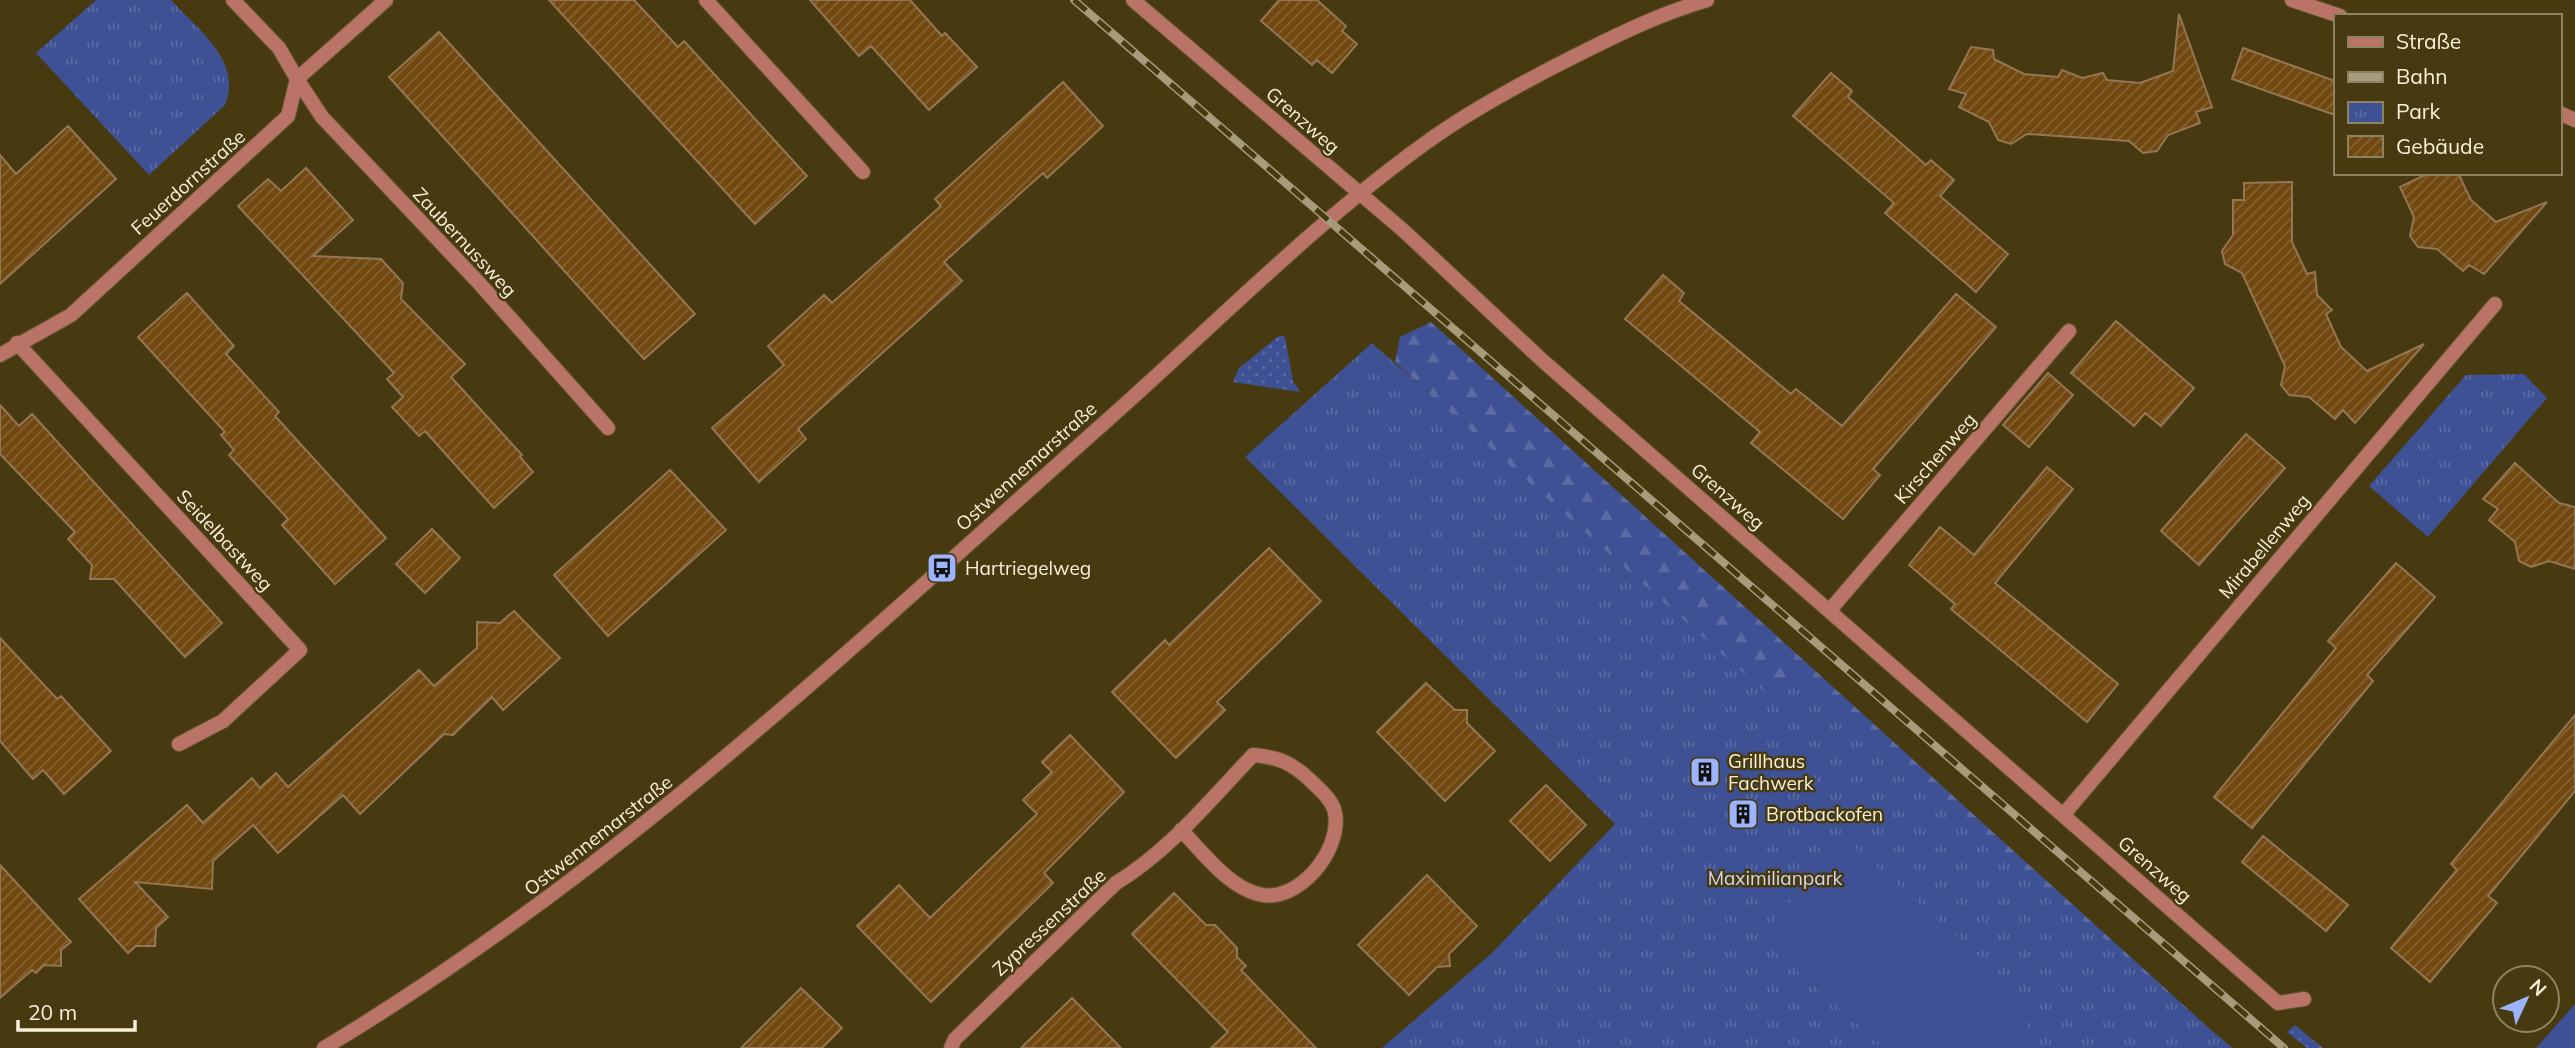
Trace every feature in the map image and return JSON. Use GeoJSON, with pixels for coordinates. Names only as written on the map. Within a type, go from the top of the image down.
{"type":"FeatureCollection","features":[{"type":"Feature","properties":{"kind":"street"},"geometry":{"type":"LineString","coordinates":[[233,0],[279,48],[297,79],[386,0]]}},
{"type":"Feature","properties":{"kind":"street"},"geometry":{"type":"LineString","coordinates":[[706,0],[863,172]]}},
{"type":"Feature","properties":{"kind":"street","name":"Grenzweg"},"geometry":{"type":"LineString","coordinates":[[1133,0],[1404,231],[1543,361],[2278,1003],[2304,999]]}},
{"type":"Feature","properties":{"kind":"street","name":"Ostwennemarstraße"},"geometry":{"type":"LineString","coordinates":[[324,1048],[412,995],[550,899],[741,746],[1360,194],[1435,137],[1517,85],[1659,14],[1707,0]]}},
{"type":"Feature","properties":{"kind":"street"},"geometry":{"type":"LineString","coordinates":[[2292,0],[2334,14]]}},
{"type":"Feature","properties":{"kind":"street","name":"Feuerdornstraße"},"geometry":{"type":"LineString","coordinates":[[0,355],[18,342],[71,315],[288,116],[297,79]]}},
{"type":"Feature","properties":{"kind":"street","name":"Zaubernussweg"},"geometry":{"type":"LineString","coordinates":[[297,79],[322,117],[478,283],[608,428]]}},
{"type":"Feature","properties":{"kind":"street","name":"Mirabellenweg"},"geometry":{"type":"LineString","coordinates":[[2064,814],[2495,304]]}},
{"type":"Feature","properties":{"kind":"street","name":"Kirschenweg"},"geometry":{"type":"LineString","coordinates":[[1830,610],[2069,331]]}},
{"type":"Feature","properties":{"kind":"street","name":"Seidelbastweg"},"geometry":{"type":"LineString","coordinates":[[18,342],[300,650],[223,721],[179,744]]}},
{"type":"Feature","properties":{"kind":"street","name":"Zypressenstraße"},"geometry":{"type":"LineString","coordinates":[[951,1048],[955,1039],[1116,883],[1137,870],[1181,830],[1253,755],[1274,757],[1293,765],[1324,794],[1335,812],[1335,834],[1328,855],[1303,880],[1281,895],[1259,895],[1237,885],[1181,830]]}},
{"type":"Feature","properties":{"kind":"green space"},"geometry":{"type":"Polygon","coordinates":[[[96,0],[171,0],[215,47],[228,74],[229,89],[225,105],[149,175],[36,53],[96,0]]]}},
{"type":"Feature","properties":{"kind":"green space"},"geometry":{"type":"Polygon","coordinates":[[[1431,322],[2232,1048],[1892,827],[1395,362],[1400,337],[1431,322]]]}},
{"type":"Feature","properties":{"kind":"green space"},"geometry":{"type":"Polygon","coordinates":[[[1280,335],[1285,337],[1293,381],[1300,392],[1233,382],[1239,368],[1280,335]]]}},
{"type":"Feature","properties":{"kind":"green space","name":"Maximilianpark"},"geometry":{"type":"Polygon","coordinates":[[[1372,343],[1776,702],[1799,677],[2232,1048],[1382,1048],[1492,953],[1615,824],[1245,457],[1372,343]]]}},
{"type":"Feature","properties":{"kind":"green space"},"geometry":{"type":"Polygon","coordinates":[[[2524,374],[2547,398],[2428,537],[2369,486],[2466,375],[2524,374]]]}},
{"type":"Feature","properties":{"kind":"green space"},"geometry":{"type":"Polygon","coordinates":[[[1845,839],[2041,1010],[2007,1048],[1885,1048],[1759,938],[1845,839]]]}},
{"type":"Feature","properties":{"kind":"green space"},"geometry":{"type":"Polygon","coordinates":[[[2575,1004],[2575,1048],[2536,1048],[2548,1034],[2561,1034],[2561,1020],[2575,1004]]]}},
{"type":"Feature","properties":{"kind":"green space"},"geometry":{"type":"Polygon","coordinates":[[[2295,1025],[2323,1048],[2307,1048],[2287,1032],[2295,1025]]]}},
{"type":"Feature","properties":{"kind":"building"},"geometry":{"type":"Polygon","coordinates":[[[549,0],[634,0],[678,47],[684,41],[807,176],[755,224],[549,0]]]}},
{"type":"Feature","properties":{"kind":"building"},"geometry":{"type":"Polygon","coordinates":[[[810,0],[910,0],[942,36],[945,33],[977,67],[929,110],[871,46],[859,56],[810,0]]]}},
{"type":"Feature","properties":{"kind":"building"},"geometry":{"type":"Polygon","coordinates":[[[1279,0],[1317,0],[1346,26],[1342,31],[1357,44],[1332,73],[1317,60],[1312,65],[1261,21],[1279,0]]]}},
{"type":"Feature","properties":{"kind":"building"},"geometry":{"type":"Polygon","coordinates":[[[2179,14],[2212,107],[2196,112],[2200,123],[2168,135],[2157,151],[2143,153],[2129,141],[2027,134],[2011,144],[1998,140],[1989,122],[1959,107],[1966,94],[1949,89],[1971,47],[1993,50],[1994,59],[2024,74],[2058,77],[2062,70],[2082,78],[2103,73],[2107,80],[2140,83],[2173,71],[2179,14]]]}},
{"type":"Feature","properties":{"kind":"building"},"geometry":{"type":"Polygon","coordinates":[[[439,32],[695,314],[644,359],[389,77],[439,32]]]}},
{"type":"Feature","properties":{"kind":"building"},"geometry":{"type":"Polygon","coordinates":[[[2243,48],[2334,81],[2334,115],[2232,79],[2243,48]]]}},
{"type":"Feature","properties":{"kind":"building"},"geometry":{"type":"Polygon","coordinates":[[[1831,73],[1852,91],[1848,97],[1926,165],[1931,160],[1954,180],[1940,196],[2008,254],[1976,292],[1885,213],[1894,203],[1793,116],[1831,73]]]}},
{"type":"Feature","properties":{"kind":"building"},"geometry":{"type":"Polygon","coordinates":[[[1063,82],[1103,126],[1047,178],[1043,173],[944,262],[962,281],[798,429],[806,439],[759,482],[712,428],[784,365],[768,346],[824,295],[832,303],[941,206],[935,199],[1063,82]]]}},
{"type":"Feature","properties":{"kind":"building"},"geometry":{"type":"Polygon","coordinates":[[[68,126],[116,179],[0,284],[0,155],[16,174],[68,126]]]}},
{"type":"Feature","properties":{"kind":"building"},"geometry":{"type":"Polygon","coordinates":[[[306,168],[353,220],[313,256],[381,259],[403,283],[401,299],[465,364],[451,377],[522,455],[520,457],[533,472],[494,508],[425,431],[419,436],[392,407],[403,397],[387,379],[394,373],[238,206],[268,179],[281,191],[306,168]]]}},
{"type":"Feature","properties":{"kind":"building"},"geometry":{"type":"Polygon","coordinates":[[[2425,175],[2459,175],[2471,200],[2496,222],[2547,202],[2484,274],[2469,265],[2463,271],[2437,249],[2418,247],[2410,236],[2414,217],[2400,187],[2425,175]]]}},
{"type":"Feature","properties":{"kind":"building"},"geometry":{"type":"Polygon","coordinates":[[[2292,182],[2292,242],[2307,274],[2315,272],[2317,295],[2332,310],[2326,314],[2341,347],[2367,371],[2424,344],[2355,423],[2343,410],[2335,419],[2309,397],[2289,395],[2281,385],[2285,366],[2242,273],[2225,264],[2222,251],[2233,235],[2233,200],[2244,200],[2244,183],[2292,182]]]}},
{"type":"Feature","properties":{"kind":"building"},"geometry":{"type":"Polygon","coordinates":[[[1663,275],[1684,293],[1679,301],[1791,394],[1796,389],[1842,426],[1956,294],[1996,327],[1873,469],[1880,475],[1843,519],[1751,443],[1760,432],[1625,319],[1663,275]]]}},
{"type":"Feature","properties":{"kind":"building"},"geometry":{"type":"Polygon","coordinates":[[[187,293],[234,346],[226,354],[279,412],[275,416],[386,538],[335,584],[282,525],[288,519],[229,455],[234,450],[221,435],[225,432],[138,337],[187,293]]]}},
{"type":"Feature","properties":{"kind":"building"},"geometry":{"type":"Polygon","coordinates":[[[2116,321],[2194,388],[2161,426],[2145,413],[2134,426],[2071,373],[2116,321]]]}},
{"type":"Feature","properties":{"kind":"building"},"geometry":{"type":"Polygon","coordinates":[[[2048,373],[2073,395],[2029,447],[2003,425],[2048,373]]]}},
{"type":"Feature","properties":{"kind":"building"},"geometry":{"type":"Polygon","coordinates":[[[0,405],[19,426],[32,414],[222,623],[185,657],[114,579],[90,579],[92,565],[68,539],[75,532],[0,454],[0,405]]]}},
{"type":"Feature","properties":{"kind":"building"},"geometry":{"type":"Polygon","coordinates":[[[2246,434],[2285,468],[2199,565],[2161,531],[2246,434]]]}},
{"type":"Feature","properties":{"kind":"building"},"geometry":{"type":"Polygon","coordinates":[[[2515,463],[2559,503],[2575,507],[2575,569],[2549,561],[2531,567],[2519,561],[2515,542],[2489,520],[2498,509],[2483,499],[2515,463]]]}},
{"type":"Feature","properties":{"kind":"building"},"geometry":{"type":"Polygon","coordinates":[[[2047,467],[2073,489],[1995,583],[2118,684],[2087,722],[1951,609],[1955,604],[1909,565],[1940,527],[1974,555],[2047,467]]]}},
{"type":"Feature","properties":{"kind":"building"},"geometry":{"type":"Polygon","coordinates":[[[670,470],[726,530],[608,636],[554,575],[670,470]]]}},
{"type":"Feature","properties":{"kind":"building"},"geometry":{"type":"Polygon","coordinates":[[[432,529],[460,558],[425,593],[396,564],[432,529]]]}},
{"type":"Feature","properties":{"kind":"building"},"geometry":{"type":"Polygon","coordinates":[[[1269,548],[1321,601],[1217,702],[1225,710],[1176,758],[1112,692],[1165,640],[1169,645],[1269,548]]]}},
{"type":"Feature","properties":{"kind":"building"},"geometry":{"type":"Polygon","coordinates":[[[2396,563],[2435,597],[2367,675],[2373,681],[2252,828],[2214,797],[2336,648],[2328,641],[2396,563]]]}},
{"type":"Feature","properties":{"kind":"building"},"geometry":{"type":"Polygon","coordinates":[[[514,611],[560,658],[503,710],[492,697],[453,735],[444,734],[360,814],[343,795],[278,853],[253,825],[213,861],[212,889],[135,882],[168,917],[156,928],[155,946],[136,946],[128,953],[79,899],[187,805],[203,823],[252,778],[260,788],[276,773],[288,787],[419,670],[434,686],[477,648],[477,622],[500,623],[514,611]]]}},
{"type":"Feature","properties":{"kind":"building"},"geometry":{"type":"Polygon","coordinates":[[[0,638],[57,699],[61,696],[111,751],[64,794],[43,770],[33,779],[0,741],[0,638]]]}},
{"type":"Feature","properties":{"kind":"building"},"geometry":{"type":"Polygon","coordinates":[[[1426,683],[1455,710],[1467,710],[1467,723],[1495,751],[1445,801],[1377,732],[1426,683]]]}},
{"type":"Feature","properties":{"kind":"building"},"geometry":{"type":"Polygon","coordinates":[[[2575,715],[2575,791],[2488,896],[2497,903],[2430,982],[2391,948],[2457,870],[2451,864],[2575,715]]]}},
{"type":"Feature","properties":{"kind":"building"},"geometry":{"type":"Polygon","coordinates":[[[1070,735],[1124,792],[1044,873],[1053,883],[931,1002],[857,926],[899,885],[930,918],[1037,814],[1023,800],[1052,772],[1042,762],[1070,735]]]}},
{"type":"Feature","properties":{"kind":"building"},"geometry":{"type":"Polygon","coordinates":[[[1546,785],[1586,825],[1550,861],[1510,821],[1546,785]]]}},
{"type":"Feature","properties":{"kind":"building"},"geometry":{"type":"Polygon","coordinates":[[[2263,836],[2348,905],[2326,931],[2242,862],[2263,836]]]}},
{"type":"Feature","properties":{"kind":"building"},"geometry":{"type":"Polygon","coordinates":[[[0,865],[71,942],[61,950],[61,966],[44,965],[36,973],[32,970],[0,998],[0,865]]]}},
{"type":"Feature","properties":{"kind":"building"},"geometry":{"type":"Polygon","coordinates":[[[1427,875],[1477,926],[1449,954],[1450,966],[1437,967],[1409,995],[1358,945],[1427,875]]]}},
{"type":"Feature","properties":{"kind":"building"},"geometry":{"type":"Polygon","coordinates":[[[1174,893],[1206,925],[1215,925],[1237,948],[1237,957],[1246,966],[1241,970],[1316,1048],[1211,1048],[1228,1032],[1132,934],[1174,893]]]}},
{"type":"Feature","properties":{"kind":"building"},"geometry":{"type":"Polygon","coordinates":[[[801,988],[842,1028],[822,1048],[741,1048],[801,988]]]}},
{"type":"Feature","properties":{"kind":"building"},"geometry":{"type":"Polygon","coordinates":[[[1072,998],[1121,1048],[1021,1048],[1072,998]]]}},
{"type":"Feature","properties":{"kind":"railway"},"geometry":{"type":"LineString","coordinates":[[1074,0],[2284,1048]]}},
{"type":"Feature","properties":{"kind":"place","name":"Hartriegelweg"},"geometry":{"type":"Point","coordinates":[942,568]}},
{"type":"Feature","properties":{"kind":"place","name":"Grillhaus Fachwerk"},"geometry":{"type":"Point","coordinates":[1705,772]}},
{"type":"Feature","properties":{"kind":"place","name":"Brotbackofen"},"geometry":{"type":"Point","coordinates":[1743,814]}}]}
